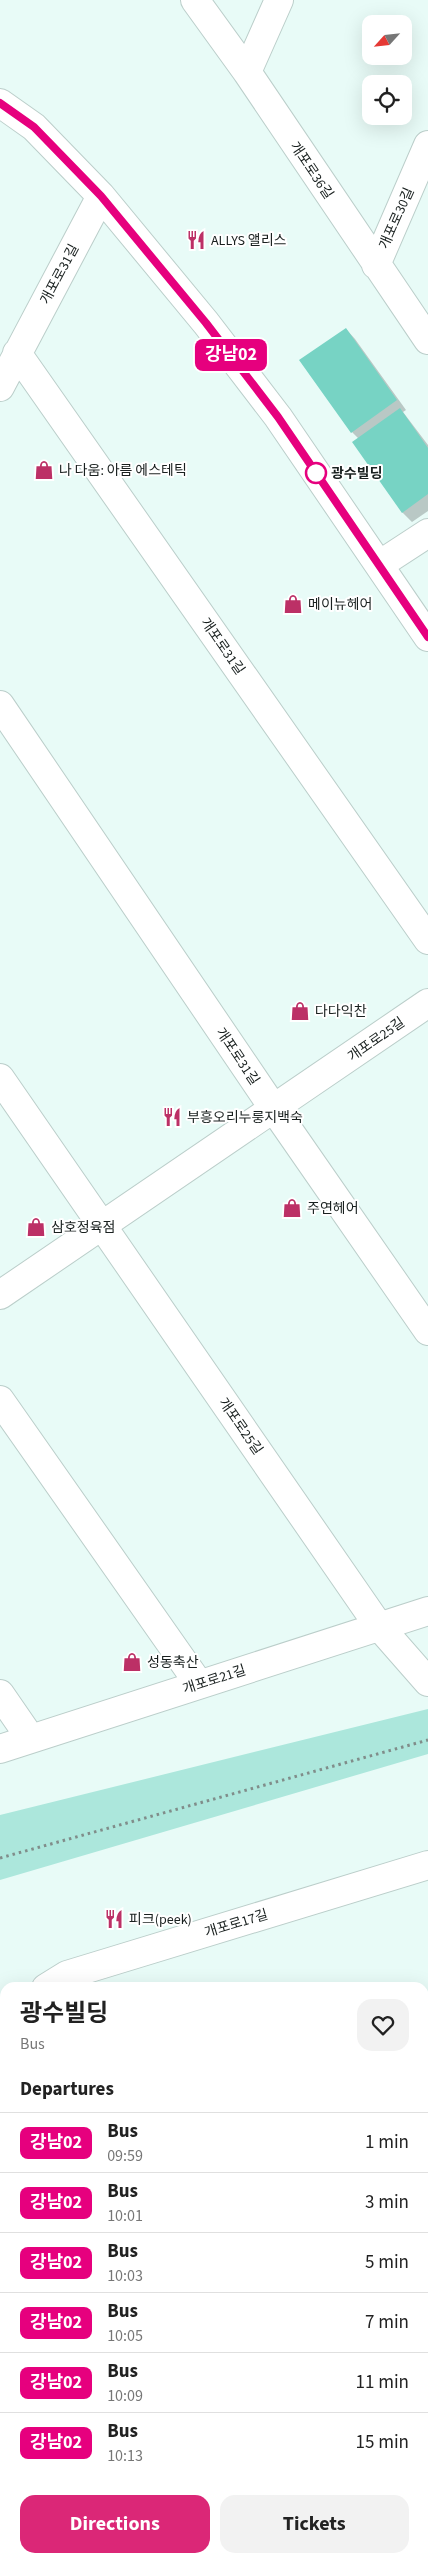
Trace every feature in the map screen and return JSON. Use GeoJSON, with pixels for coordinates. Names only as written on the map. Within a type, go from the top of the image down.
{"type":"FeatureCollection","features":[{"type":"Feature","properties":{"kind":"street","name":"개포로36길"},"geometry":{"type":"LineString","coordinates":[[195,0],[247,72],[428,340]]}},
{"type":"Feature","properties":{"kind":"street"},"geometry":{"type":"LineString","coordinates":[[247,72],[280,0]]}},
{"type":"Feature","properties":{"kind":"street"},"geometry":{"type":"LineString","coordinates":[[0,102],[34,127],[101,196],[206,323],[278,417],[428,637]]}},
{"type":"Feature","properties":{"kind":"street","name":"개포로30길"},"geometry":{"type":"LineString","coordinates":[[376,265],[428,145]]}},
{"type":"Feature","properties":{"kind":"street","name":"개포로31길"},"geometry":{"type":"LineString","coordinates":[[0,387],[101,196]]}},
{"type":"Feature","properties":{"kind":"street","name":"개포로31길"},"geometry":{"type":"LineString","coordinates":[[17,353],[428,940]]}},
{"type":"Feature","properties":{"kind":"street"},"geometry":{"type":"LineString","coordinates":[[379,565],[428,533]]}},
{"type":"Feature","properties":{"kind":"street","name":"개포로31길"},"geometry":{"type":"LineString","coordinates":[[0,705],[274,1109]]}},
{"type":"Feature","properties":{"kind":"street","name":"개포로25길"},"geometry":{"type":"LineString","coordinates":[[0,1295],[428,1003]]}},
{"type":"Feature","properties":{"kind":"street"},"geometry":{"type":"LineString","coordinates":[[0,1078],[103,1226]]}},
{"type":"Feature","properties":{"kind":"street"},"geometry":{"type":"LineString","coordinates":[[274,1109],[428,1331]]}},
{"type":"Feature","properties":{"kind":"street","name":"개포로25길"},"geometry":{"type":"LineString","coordinates":[[103,1226],[378,1625],[428,1682]]}},
{"type":"Feature","properties":{"kind":"street"},"geometry":{"type":"LineString","coordinates":[[0,1400],[199,1684]]}},
{"type":"Feature","properties":{"kind":"street","name":"개포로21길"},"geometry":{"type":"LineString","coordinates":[[0,1749],[378,1625],[428,1611]]}},
{"type":"Feature","properties":{"kind":"street"},"geometry":{"type":"LineString","coordinates":[[0,1694],[31,1739]]}},
{"type":"Feature","properties":{"kind":"street","name":"개포로17길"},"geometry":{"type":"LineString","coordinates":[[56,1982],[67,1975],[428,1865]]}},
{"type":"Feature","properties":{"kind":"path"},"geometry":{"type":"LineString","coordinates":[[0,1858],[428,1740]]}},
{"type":"Feature","properties":{"kind":"green space"},"geometry":{"type":"Polygon","coordinates":[[[428,1709],[428,1754],[0,1880],[0,1815],[428,1709]]]}},
{"type":"Feature","properties":{"kind":"building"},"geometry":{"type":"Polygon","coordinates":[[[346,328],[397,400],[351,433],[299,360],[346,328]]]}},
{"type":"Feature","properties":{"kind":"building"},"geometry":{"type":"Polygon","coordinates":[[[400,408],[428,448],[428,494],[402,513],[352,442],[400,408]]]}},
{"type":"Feature","properties":{"kind":"bus line","name":"강남02"},"geometry":{"type":"LineString","coordinates":[[0,103],[34,127],[101,196],[206,323],[278,417],[428,637]]}},
{"type":"Feature","properties":{"kind":"place","name":"ALLYS 앨리스"},"geometry":{"type":"Point","coordinates":[196,240]}},
{"type":"Feature","properties":{"kind":"place","name":"나 다움: 아름 에스테틱"},"geometry":{"type":"Point","coordinates":[44,470]}},
{"type":"Feature","properties":{"kind":"place","name":"광수빌딩"},"geometry":{"type":"Point","coordinates":[316,473]}},
{"type":"Feature","properties":{"kind":"place","name":"메이뉴헤어"},"geometry":{"type":"Point","coordinates":[293,604]}},
{"type":"Feature","properties":{"kind":"place","name":"다다익찬"},"geometry":{"type":"Point","coordinates":[300,1011]}},
{"type":"Feature","properties":{"kind":"place","name":"부흥오리누룽지백숙"},"geometry":{"type":"Point","coordinates":[172,1117]}},
{"type":"Feature","properties":{"kind":"place","name":"주연헤어"},"geometry":{"type":"Point","coordinates":[292,1208]}},
{"type":"Feature","properties":{"kind":"place","name":"삼호정육점"},"geometry":{"type":"Point","coordinates":[36,1227]}},
{"type":"Feature","properties":{"kind":"place","name":"성동축산"},"geometry":{"type":"Point","coordinates":[132,1662]}},
{"type":"Feature","properties":{"kind":"place","name":"피크(peek)"},"geometry":{"type":"Point","coordinates":[114,1919]}}]}
